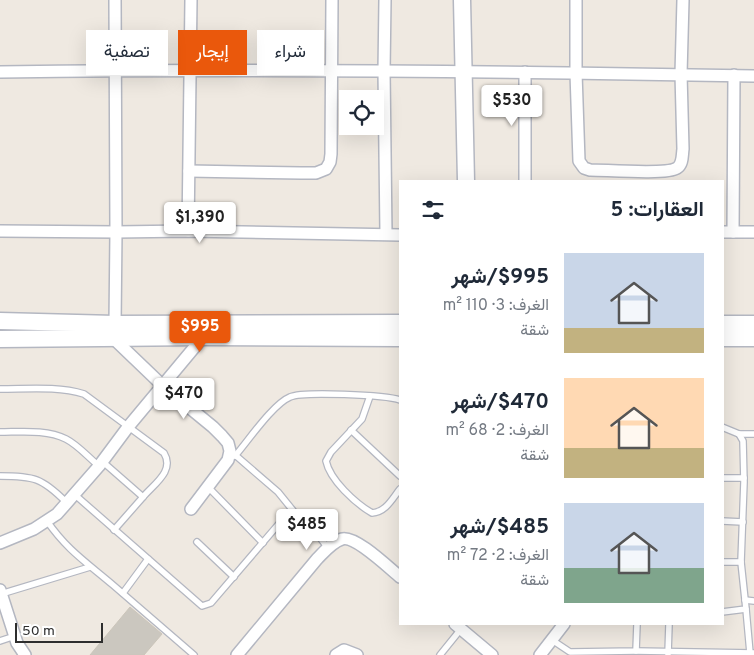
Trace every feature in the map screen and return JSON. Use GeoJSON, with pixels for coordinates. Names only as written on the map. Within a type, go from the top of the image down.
{"type":"FeatureCollection","features":[{"type":"Feature","properties":{"kind":"main road"},"geometry":{"type":"LineString","coordinates":[[462,0],[466,180]]}},
{"type":"Feature","properties":{"kind":"main road"},"geometry":{"type":"LineString","coordinates":[[0,321],[115,331]]}},
{"type":"Feature","properties":{"kind":"main road"},"geometry":{"type":"LineString","coordinates":[[0,339],[115,331],[399,323]]}},
{"type":"Feature","properties":{"kind":"main road"},"geometry":{"type":"LineString","coordinates":[[724,324],[754,324]]}},
{"type":"Feature","properties":{"kind":"main road"},"geometry":{"type":"LineString","coordinates":[[204,330],[399,338]]}},
{"type":"Feature","properties":{"kind":"main road"},"geometry":{"type":"LineString","coordinates":[[724,338],[754,338]]}},
{"type":"Feature","properties":{"kind":"street"},"geometry":{"type":"LineString","coordinates":[[115,0],[115,30]]}},
{"type":"Feature","properties":{"kind":"street"},"geometry":{"type":"LineString","coordinates":[[191,0],[191,30]]}},
{"type":"Feature","properties":{"kind":"street"},"geometry":{"type":"LineString","coordinates":[[189,171],[316,173],[326,169],[330,162],[331,154],[332,0]]}},
{"type":"Feature","properties":{"kind":"street"},"geometry":{"type":"LineString","coordinates":[[386,0],[384,71],[386,234]]}},
{"type":"Feature","properties":{"kind":"street"},"geometry":{"type":"LineString","coordinates":[[576,0],[579,161],[582,166],[590,170],[652,171],[669,171],[678,167],[681,162],[683,150],[682,0]]}},
{"type":"Feature","properties":{"kind":"street"},"geometry":{"type":"LineString","coordinates":[[247,70],[463,70],[754,76]]}},
{"type":"Feature","properties":{"kind":"street"},"geometry":{"type":"LineString","coordinates":[[0,72],[86,71]]}},
{"type":"Feature","properties":{"kind":"street"},"geometry":{"type":"LineString","coordinates":[[524,180],[525,72]]}},
{"type":"Feature","properties":{"kind":"street"},"geometry":{"type":"LineString","coordinates":[[116,75],[115,331],[163,386],[213,426],[228,443],[232,453],[191,509]]}},
{"type":"Feature","properties":{"kind":"street"},"geometry":{"type":"LineString","coordinates":[[188,231],[190,75]]}},
{"type":"Feature","properties":{"kind":"street"},"geometry":{"type":"LineString","coordinates":[[734,75],[728,232],[754,232]]}},
{"type":"Feature","properties":{"kind":"street"},"geometry":{"type":"LineString","coordinates":[[0,231],[188,231],[399,235]]}},
{"type":"Feature","properties":{"kind":"street"},"geometry":{"type":"LineString","coordinates":[[0,543],[34,529],[57,514],[101,464],[128,427],[163,386],[204,330]]}},
{"type":"Feature","properties":{"kind":"street"},"geometry":{"type":"LineString","coordinates":[[237,655],[328,548],[343,538],[350,539],[399,576]]}},
{"type":"Feature","properties":{"kind":"street"},"geometry":{"type":"LineString","coordinates":[[0,593],[14,636],[19,648],[25,655]]}},
{"type":"Feature","properties":{"kind":"street"},"geometry":{"type":"LineString","coordinates":[[540,655],[563,625]]}},
{"type":"Feature","properties":{"kind":"street"},"geometry":{"type":"LineString","coordinates":[[458,626],[492,655]]}},
{"type":"Feature","properties":{"kind":"street"},"geometry":{"type":"LineString","coordinates":[[336,655],[344,650],[357,655]]}},
{"type":"Feature","properties":{"kind":"lane"},"geometry":{"type":"LineString","coordinates":[[0,389],[48,388],[77,392],[90,398],[164,453],[168,461],[166,471],[114,530]]}},
{"type":"Feature","properties":{"kind":"lane"},"geometry":{"type":"LineString","coordinates":[[328,548],[278,492],[232,453],[279,404],[290,397],[302,394],[370,396],[399,400]]}},
{"type":"Feature","properties":{"kind":"lane"},"geometry":{"type":"LineString","coordinates":[[370,396],[362,419],[330,452],[326,461],[328,470],[337,483],[372,513],[384,509],[399,489]]}},
{"type":"Feature","properties":{"kind":"lane"},"geometry":{"type":"LineString","coordinates":[[352,430],[399,475]]}},
{"type":"Feature","properties":{"kind":"lane"},"geometry":{"type":"LineString","coordinates":[[724,430],[739,434],[754,434]]}},
{"type":"Feature","properties":{"kind":"lane"},"geometry":{"type":"LineString","coordinates":[[0,432],[45,433],[67,439],[143,497]]}},
{"type":"Feature","properties":{"kind":"lane"},"geometry":{"type":"LineString","coordinates":[[552,640],[570,652],[752,653],[741,562],[744,478],[743,441],[739,434]]}},
{"type":"Feature","properties":{"kind":"lane"},"geometry":{"type":"LineString","coordinates":[[0,476],[30,477],[47,484],[70,498],[114,530],[202,606],[211,603],[283,519],[291,513],[295,513]]}},
{"type":"Feature","properties":{"kind":"lane"},"geometry":{"type":"LineString","coordinates":[[724,478],[744,478]]}},
{"type":"Feature","properties":{"kind":"lane"},"geometry":{"type":"LineString","coordinates":[[208,487],[264,543]]}},
{"type":"Feature","properties":{"kind":"lane"},"geometry":{"type":"LineString","coordinates":[[47,521],[64,544],[194,655]]}},
{"type":"Feature","properties":{"kind":"lane"},"geometry":{"type":"LineString","coordinates":[[724,521],[743,522]]}},
{"type":"Feature","properties":{"kind":"lane"},"geometry":{"type":"LineString","coordinates":[[196,542],[234,577]]}},
{"type":"Feature","properties":{"kind":"lane"},"geometry":{"type":"LineString","coordinates":[[122,593],[148,559]]}},
{"type":"Feature","properties":{"kind":"lane"},"geometry":{"type":"LineString","coordinates":[[724,562],[741,562]]}},
{"type":"Feature","properties":{"kind":"lane"},"geometry":{"type":"LineString","coordinates":[[0,593],[90,567]]}},
{"type":"Feature","properties":{"kind":"lane"},"geometry":{"type":"LineString","coordinates":[[745,600],[754,601]]}},
{"type":"Feature","properties":{"kind":"lane"},"geometry":{"type":"LineString","coordinates":[[724,612],[746,609]]}},
{"type":"Feature","properties":{"kind":"lane"},"geometry":{"type":"LineString","coordinates":[[636,651],[637,625]]}},
{"type":"Feature","properties":{"kind":"lane"},"geometry":{"type":"LineString","coordinates":[[668,654],[669,625]]}},
{"type":"Feature","properties":{"kind":"lane"},"geometry":{"type":"LineString","coordinates":[[440,655],[458,626]]}},
{"type":"Feature","properties":{"kind":"lane"},"geometry":{"type":"LineString","coordinates":[[0,641],[14,636]]}},
{"type":"Feature","properties":{"kind":"building"},"geometry":{"type":"Polygon","coordinates":[[[130,607],[162,634],[144,655],[90,655],[130,607]]]}}]}
